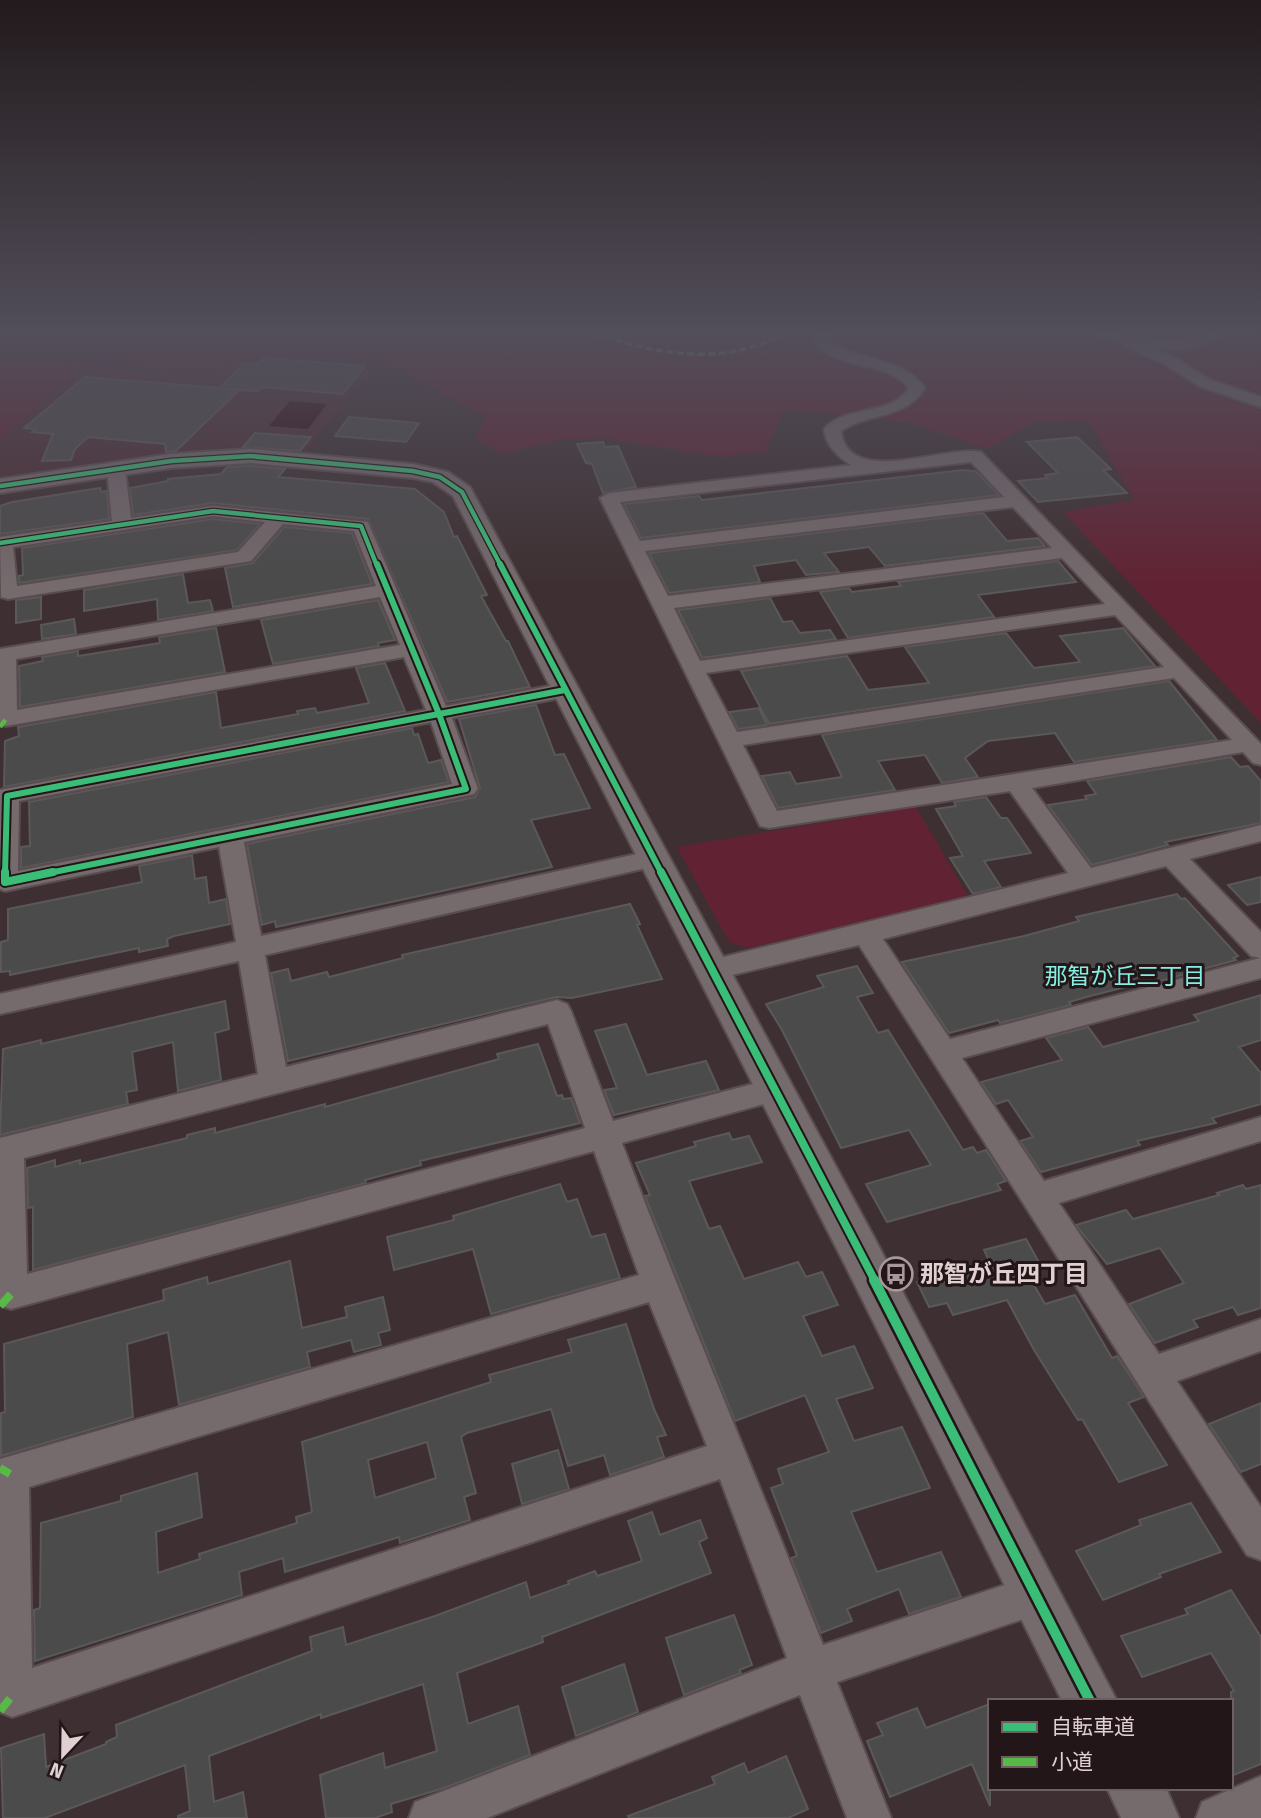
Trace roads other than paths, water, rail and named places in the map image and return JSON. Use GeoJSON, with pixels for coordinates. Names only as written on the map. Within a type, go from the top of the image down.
{"type":"FeatureCollection","features":[{"type":"Feature","properties":{"kind":"street"},"geometry":{"type":"LineString","coordinates":[[854,416],[842,419],[832,429],[832,440],[841,451],[867,468]]}},
{"type":"Feature","properties":{"kind":"street"},"geometry":{"type":"LineString","coordinates":[[0,486],[201,458],[250,456],[397,468],[440,477],[462,492],[655,858],[1089,1699]]}},
{"type":"Feature","properties":{"kind":"street"},"geometry":{"type":"LineString","coordinates":[[975,456],[1255,751],[769,820],[609,498],[975,456]]}},
{"type":"Feature","properties":{"kind":"street"},"geometry":{"type":"LineString","coordinates":[[116,470],[122,524]]}},
{"type":"Feature","properties":{"kind":"street"},"geometry":{"type":"LineString","coordinates":[[634,547],[1018,501]]}},
{"type":"Feature","properties":{"kind":"street"},"geometry":{"type":"LineString","coordinates":[[279,517],[244,557],[8,593],[2,543],[213,511],[279,517],[361,526],[438,712],[466,789],[5,883],[7,796],[438,712],[565,690]]}},
{"type":"Feature","properties":{"kind":"street"},"geometry":{"type":"LineString","coordinates":[[662,603],[1065,552]]}},
{"type":"Feature","properties":{"kind":"street"},"geometry":{"type":"LineString","coordinates":[[388,590],[5,654],[6,719],[412,649]]}},
{"type":"Feature","properties":{"kind":"street"},"geometry":{"type":"LineString","coordinates":[[694,668],[1119,608]]}},
{"type":"Feature","properties":{"kind":"street"},"geometry":{"type":"LineString","coordinates":[[729,740],[1178,670]]}},
{"type":"Feature","properties":{"kind":"street"},"geometry":{"type":"LineString","coordinates":[[1016,783],[1086,878]]}},
{"type":"Feature","properties":{"kind":"street"},"geometry":{"type":"LineString","coordinates":[[711,970],[866,934],[1261,833]]}},
{"type":"Feature","properties":{"kind":"street"},"geometry":{"type":"LineString","coordinates":[[230,836],[274,1081]]}},
{"type":"Feature","properties":{"kind":"street"},"geometry":{"type":"LineString","coordinates":[[1171,855],[1261,949]]}},
{"type":"Feature","properties":{"kind":"street"},"geometry":{"type":"LineString","coordinates":[[0,1004],[655,858]]}},
{"type":"Feature","properties":{"kind":"street"},"geometry":{"type":"LineString","coordinates":[[866,934],[1039,1196],[1261,1541]]}},
{"type":"Feature","properties":{"kind":"street"},"geometry":{"type":"LineString","coordinates":[[942,1052],[1261,968]]}},
{"type":"Feature","properties":{"kind":"street"},"geometry":{"type":"LineString","coordinates":[[775,1090],[604,1135],[11,1294],[4,1150],[557,1011],[604,1135],[659,1284],[730,1457],[869,1818]]}},
{"type":"Feature","properties":{"kind":"street"},"geometry":{"type":"LineString","coordinates":[[1039,1196],[1261,1129]]}},
{"type":"Feature","properties":{"kind":"street"},"geometry":{"type":"LineString","coordinates":[[659,1284],[10,1474],[12,1696],[730,1457]]}},
{"type":"Feature","properties":{"kind":"street"},"geometry":{"type":"LineString","coordinates":[[1151,1373],[1261,1335]]}},
{"type":"Feature","properties":{"kind":"street"},"geometry":{"type":"LineString","coordinates":[[431,1818],[810,1670],[1035,1595]]}},
{"type":"Feature","properties":{"kind":"street"},"geometry":{"type":"LineString","coordinates":[[1136,1790],[1151,1818]]}},
{"type":"Feature","properties":{"kind":"street"},"geometry":{"type":"LineString","coordinates":[[1218,1818],[1261,1798]]}},
{"type":"Feature","properties":{"kind":"place","name":"那智が丘四丁目"},"geometry":{"type":"Point","coordinates":[896,1274]}},
{"type":"Feature","properties":{"kind":"district","name":"那智が丘三丁目"},"geometry":{"type":"Point","coordinates":[1125,976]}}]}
